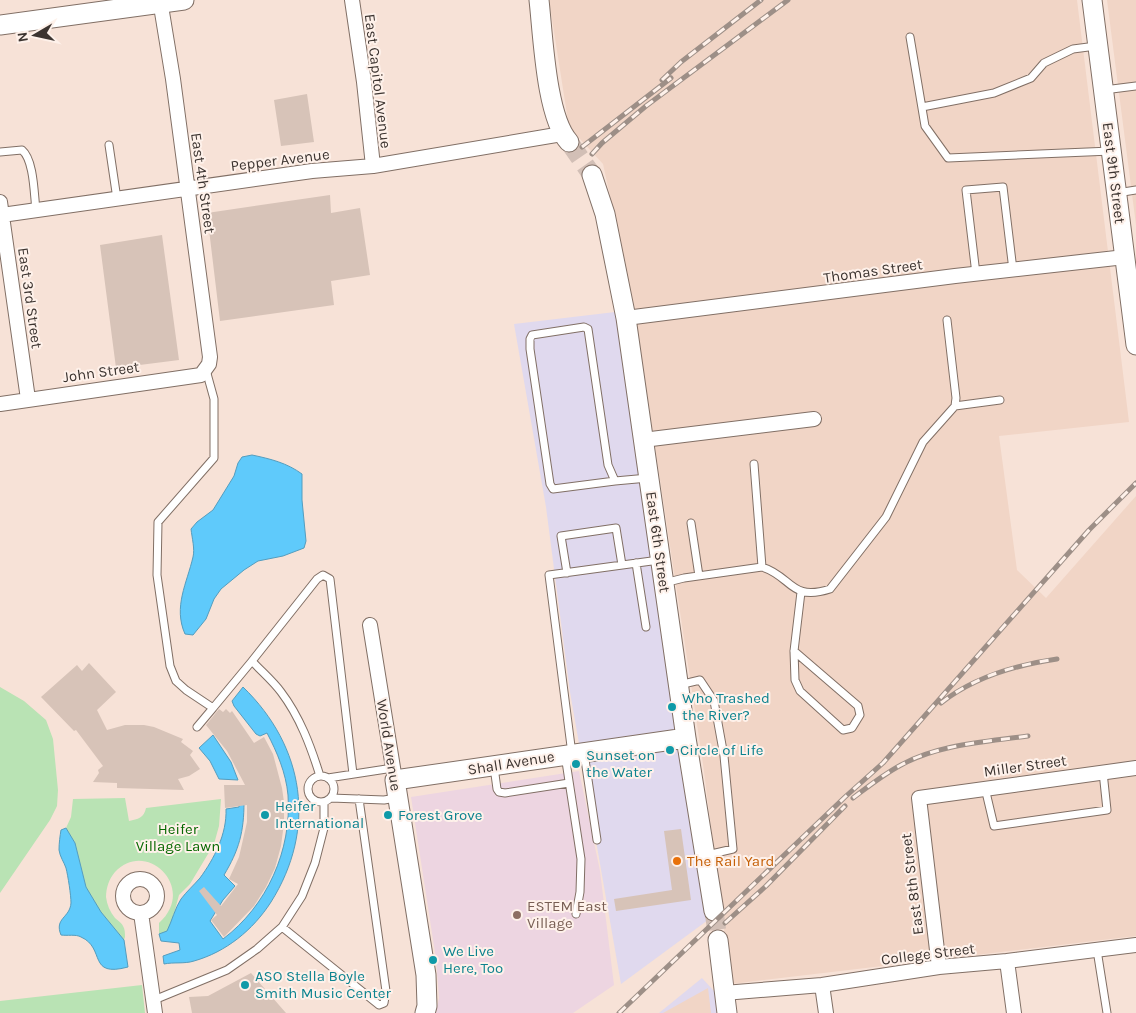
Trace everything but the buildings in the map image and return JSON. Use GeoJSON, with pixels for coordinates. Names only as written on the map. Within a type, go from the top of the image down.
{"type":"FeatureCollection","features":[{"type":"Feature","properties":{"kind":"street"},"geometry":{"type":"LineString","coordinates":[[0,25],[184,0]]}},
{"type":"Feature","properties":{"kind":"street","name":"East Capitol Avenue"},"geometry":{"type":"LineString","coordinates":[[352,0],[364,82],[373,166]]}},
{"type":"Feature","properties":{"kind":"street"},"geometry":{"type":"LineString","coordinates":[[539,0],[550,96],[565,138]]}},
{"type":"Feature","properties":{"kind":"street","name":"East 9th Street"},"geometry":{"type":"LineString","coordinates":[[1092,0],[1116,193],[1133,292],[1136,345]]}},
{"type":"Feature","properties":{"kind":"street","name":"East 4th Street"},"geometry":{"type":"LineString","coordinates":[[160,2],[173,79],[210,357],[206,370]]}},
{"type":"Feature","properties":{"kind":"street","name":"Pepper Avenue"},"geometry":{"type":"LineString","coordinates":[[1,208],[36,210],[312,171],[373,166],[565,138]]}},
{"type":"Feature","properties":{"kind":"street","name":"East 6th Street"},"geometry":{"type":"LineString","coordinates":[[592,175],[606,214],[626,318],[686,738],[714,911]]}},
{"type":"Feature","properties":{"kind":"street","name":"East 3rd Street"},"geometry":{"type":"LineString","coordinates":[[1,208],[28,399]]}},
{"type":"Feature","properties":{"kind":"street","name":"Thomas Street"},"geometry":{"type":"LineString","coordinates":[[626,318],[1127,256]]}},
{"type":"Feature","properties":{"kind":"street","name":"John Street"},"geometry":{"type":"LineString","coordinates":[[0,404],[201,375],[206,370]]}},
{"type":"Feature","properties":{"kind":"street"},"geometry":{"type":"LineString","coordinates":[[643,440],[814,419]]}},
{"type":"Feature","properties":{"kind":"street","name":"World Avenue"},"geometry":{"type":"LineString","coordinates":[[370,625],[426,976],[427,1006],[425,1013]]}},
{"type":"Feature","properties":{"kind":"street","name":"Shall Avenue"},"geometry":{"type":"LineString","coordinates":[[395,782],[686,738]]}},
{"type":"Feature","properties":{"kind":"street","name":"Miller Street"},"geometry":{"type":"LineString","coordinates":[[918,798],[1136,768]]}},
{"type":"Feature","properties":{"kind":"street","name":"East 8th Street"},"geometry":{"type":"LineString","coordinates":[[918,798],[939,966]]}},
{"type":"Feature","properties":{"kind":"street"},"geometry":{"type":"LineString","coordinates":[[141,913],[154,1007]]}},
{"type":"Feature","properties":{"kind":"street"},"geometry":{"type":"LineString","coordinates":[[718,940],[727,1013]]}},
{"type":"Feature","properties":{"kind":"street","name":"College Street"},"geometry":{"type":"LineString","coordinates":[[724,993],[822,985],[939,966],[1006,962],[1136,945]]}},
{"type":"Feature","properties":{"kind":"street"},"geometry":{"type":"LineString","coordinates":[[1006,962],[1014,1013]]}},
{"type":"Feature","properties":{"kind":"street"},"geometry":{"type":"LineString","coordinates":[[822,985],[826,1013]]}},
{"type":"Feature","properties":{"kind":"lane"},"geometry":{"type":"LineString","coordinates":[[910,37],[925,126],[948,158],[1111,151]]}},
{"type":"Feature","properties":{"kind":"lane"},"geometry":{"type":"LineString","coordinates":[[922,107],[994,93],[1031,78],[1044,63],[1073,49],[1097,46]]}},
{"type":"Feature","properties":{"kind":"lane"},"geometry":{"type":"LineString","coordinates":[[1103,90],[1136,86]]}},
{"type":"Feature","properties":{"kind":"lane"},"geometry":{"type":"LineString","coordinates":[[109,145],[117,199]]}},
{"type":"Feature","properties":{"kind":"lane"},"geometry":{"type":"LineString","coordinates":[[0,152],[22,150],[27,154],[36,210]]}},
{"type":"Feature","properties":{"kind":"lane"},"geometry":{"type":"LineString","coordinates":[[976,274],[966,190],[1003,187],[1013,270]]}},
{"type":"Feature","properties":{"kind":"lane"},"geometry":{"type":"LineString","coordinates":[[1116,193],[1136,190]]}},
{"type":"Feature","properties":{"kind":"lane"},"geometry":{"type":"LineString","coordinates":[[664,584],[699,576],[762,567],[771,570],[800,592],[820,592],[830,589],[886,516],[923,442],[955,406],[956,398],[947,320]]}},
{"type":"Feature","properties":{"kind":"lane"},"geometry":{"type":"LineString","coordinates":[[615,481],[608,464],[588,329],[584,327],[532,335],[530,350],[550,484],[553,489],[649,478]]}},
{"type":"Feature","properties":{"kind":"lane"},"geometry":{"type":"LineString","coordinates":[[206,370],[214,399],[214,458],[158,522],[157,575],[170,666],[176,681],[213,708]]}},
{"type":"Feature","properties":{"kind":"lane"},"geometry":{"type":"LineString","coordinates":[[955,406],[1000,400]]}},
{"type":"Feature","properties":{"kind":"lane"},"geometry":{"type":"LineString","coordinates":[[754,464],[762,567]]}},
{"type":"Feature","properties":{"kind":"lane"},"geometry":{"type":"LineString","coordinates":[[691,522],[699,576]]}},
{"type":"Feature","properties":{"kind":"lane"},"geometry":{"type":"LineString","coordinates":[[567,573],[560,536],[607,529],[616,528],[622,565]]}},
{"type":"Feature","properties":{"kind":"lane"},"geometry":{"type":"LineString","coordinates":[[597,840],[574,754],[549,575],[660,560]]}},
{"type":"Feature","properties":{"kind":"lane"},"geometry":{"type":"LineString","coordinates":[[636,563],[646,627]]}},
{"type":"Feature","properties":{"kind":"lane"},"geometry":{"type":"LineString","coordinates":[[197,727],[317,579],[323,575],[330,579],[353,774]]}},
{"type":"Feature","properties":{"kind":"lane"},"geometry":{"type":"LineString","coordinates":[[794,651],[858,706],[860,716],[852,728],[843,730],[800,691],[795,680],[794,651],[800,592]]}},
{"type":"Feature","properties":{"kind":"lane"},"geometry":{"type":"LineString","coordinates":[[252,661],[281,692],[296,715],[313,753],[320,776]]}},
{"type":"Feature","properties":{"kind":"lane"},"geometry":{"type":"LineString","coordinates":[[679,686],[700,680],[714,701],[724,756],[733,848],[704,855]]}},
{"type":"Feature","properties":{"kind":"lane"},"geometry":{"type":"LineString","coordinates":[[574,754],[569,784],[581,860],[580,892],[576,914]]}},
{"type":"Feature","properties":{"kind":"lane"},"geometry":{"type":"LineString","coordinates":[[494,766],[499,792],[505,793],[569,784]]}},
{"type":"Feature","properties":{"kind":"lane"},"geometry":{"type":"LineString","coordinates":[[985,788],[994,826],[1108,810],[1103,772]]}},
{"type":"Feature","properties":{"kind":"lane"},"geometry":{"type":"LineString","coordinates":[[328,778],[334,785],[334,794],[331,798],[324,802],[312,798],[309,792],[311,781],[320,776],[328,778],[353,774],[395,782],[384,800],[331,798]]}},
{"type":"Feature","properties":{"kind":"lane"},"geometry":{"type":"LineString","coordinates":[[282,926],[379,1005],[384,1003],[386,991],[359,799]]}},
{"type":"Feature","properties":{"kind":"lane"},"geometry":{"type":"LineString","coordinates":[[154,1007],[227,970],[257,949],[282,926],[302,896],[315,863],[324,828],[324,802]]}},
{"type":"Feature","properties":{"kind":"lane"},"geometry":{"type":"LineString","coordinates":[[1097,950],[1107,1013]]}},
{"type":"Feature","properties":{"kind":"shaded area"},"geometry":{"type":"Polygon","coordinates":[[[549,0],[1077,0],[1129,422],[999,436],[1017,570],[1046,598],[1136,496],[1136,936],[731,984],[703,764],[633,301],[603,164],[569,127],[549,0]]]}},
{"type":"Feature","properties":{"kind":"shaded area"},"geometry":{"type":"Polygon","coordinates":[[[1107,0],[1136,0],[1136,225],[1107,0]]]}},
{"type":"Feature","properties":{"kind":"shaded area"},"geometry":{"type":"Polygon","coordinates":[[[615,312],[708,920],[621,984],[570,692],[546,507],[514,324],[615,312]]]}},
{"type":"Feature","properties":{"kind":"shaded area","name":"ESTEM East Village"},"geometry":{"type":"Polygon","coordinates":[[[579,771],[600,871],[614,985],[573,1013],[436,1013],[439,998],[436,959],[411,797],[579,771]]]}},
{"type":"Feature","properties":{"kind":"shaded area"},"geometry":{"type":"Polygon","coordinates":[[[702,978],[734,1013],[659,1013],[702,978]]]}},
{"type":"Feature","properties":{"kind":"shaded area"},"geometry":{"type":"Polygon","coordinates":[[[708,988],[711,1013],[663,1013],[708,988]]]}},
{"type":"Feature","properties":{"kind":"green space"},"geometry":{"type":"Polygon","coordinates":[[[0,687],[24,701],[46,720],[53,739],[58,790],[57,806],[50,820],[0,893],[0,687]]]}},
{"type":"Feature","properties":{"kind":"green space","name":"Heifer Village Lawn"},"geometry":{"type":"Polygon","coordinates":[[[125,798],[129,821],[142,816],[146,808],[221,799],[219,826],[214,844],[190,884],[179,895],[167,932],[159,934],[159,923],[170,909],[173,895],[170,883],[163,872],[153,864],[140,861],[127,863],[115,872],[107,887],[106,900],[115,918],[124,927],[124,940],[101,912],[86,887],[75,843],[66,828],[71,817],[73,799],[125,798]]]}},
{"type":"Feature","properties":{"kind":"green space"},"geometry":{"type":"Polygon","coordinates":[[[142,985],[145,1013],[0,1013],[0,1001],[142,985]]]}},
{"type":"Feature","properties":{"kind":"water"},"geometry":{"type":"Polygon","coordinates":[[[252,455],[278,462],[302,474],[302,500],[306,541],[304,548],[283,556],[258,561],[244,570],[221,589],[214,599],[206,619],[193,635],[185,634],[180,614],[182,595],[194,554],[191,529],[213,510],[234,476],[242,457],[252,455]]]}},
{"type":"Feature","properties":{"kind":"water"},"geometry":{"type":"Polygon","coordinates":[[[243,687],[264,710],[280,736],[291,762],[297,790],[299,818],[295,846],[286,874],[271,902],[247,931],[228,946],[206,957],[190,962],[164,964],[163,956],[180,950],[179,943],[161,941],[159,934],[167,931],[181,899],[200,878],[215,854],[222,837],[226,809],[239,807],[239,803],[244,802],[240,840],[224,875],[235,886],[223,900],[210,921],[223,939],[239,926],[264,893],[274,875],[281,856],[288,816],[288,795],[285,779],[278,755],[267,733],[260,736],[256,734],[234,706],[232,701],[243,687]]]}},
{"type":"Feature","properties":{"kind":"water"},"geometry":{"type":"Polygon","coordinates":[[[213,735],[231,762],[238,780],[219,779],[210,761],[199,748],[213,735]]]}},
{"type":"Feature","properties":{"kind":"water"},"geometry":{"type":"Polygon","coordinates":[[[66,828],[75,843],[86,887],[101,912],[124,940],[128,967],[107,968],[98,960],[89,942],[79,936],[61,935],[59,925],[68,912],[71,903],[67,871],[59,850],[61,830],[66,828]]]}},
{"type":"Feature","properties":{"kind":"tunnel"},"geometry":{"type":"LineString","coordinates":[[569,142],[592,175]]}},
{"type":"Feature","properties":{"kind":"tunnel"},"geometry":{"type":"LineString","coordinates":[[714,911],[718,940]]}},
{"type":"Feature","properties":{"kind":"railway"},"geometry":{"type":"LineString","coordinates":[[662,80],[681,62],[761,0]]}},
{"type":"Feature","properties":{"kind":"railway"},"geometry":{"type":"LineString","coordinates":[[592,154],[602,143],[646,106],[788,0]]}},
{"type":"Feature","properties":{"kind":"railway"},"geometry":{"type":"LineString","coordinates":[[582,147],[671,78]]}},
{"type":"Feature","properties":{"kind":"railway"},"geometry":{"type":"LineString","coordinates":[[619,1013],[883,763],[1089,530],[1136,483]]}},
{"type":"Feature","properties":{"kind":"railway"},"geometry":{"type":"LineString","coordinates":[[941,703],[981,679],[1026,665],[1057,659]]}},
{"type":"Feature","properties":{"kind":"railway"},"geometry":{"type":"LineString","coordinates":[[853,798],[895,769],[931,752],[963,745],[1028,736]]}},
{"type":"Feature","properties":{"kind":"railway"},"geometry":{"type":"LineString","coordinates":[[725,923],[766,886],[845,806]]}},
{"type":"Feature","properties":{"kind":"place","name":"Who Trashed the River?"},"geometry":{"type":"Point","coordinates":[672,707]}},
{"type":"Feature","properties":{"kind":"place","name":"Circle of Life"},"geometry":{"type":"Point","coordinates":[670,750]}},
{"type":"Feature","properties":{"kind":"place","name":"Sunset on the Water"},"geometry":{"type":"Point","coordinates":[576,764]}},
{"type":"Feature","properties":{"kind":"place","name":"Heifer International"},"geometry":{"type":"Point","coordinates":[265,815]}},
{"type":"Feature","properties":{"kind":"place","name":"Forest Grove"},"geometry":{"type":"Point","coordinates":[388,815]}},
{"type":"Feature","properties":{"kind":"place","name":"The Rail Yard"},"geometry":{"type":"Point","coordinates":[677,861]}},
{"type":"Feature","properties":{"kind":"place","name":"ESTEM East Village"},"geometry":{"type":"Point","coordinates":[517,915]}},
{"type":"Feature","properties":{"kind":"place","name":"We Live Here, Too"},"geometry":{"type":"Point","coordinates":[433,960]}},
{"type":"Feature","properties":{"kind":"place","name":"ASO Stella Boyle Smith Music Center"},"geometry":{"type":"Point","coordinates":[245,985]}}]}
